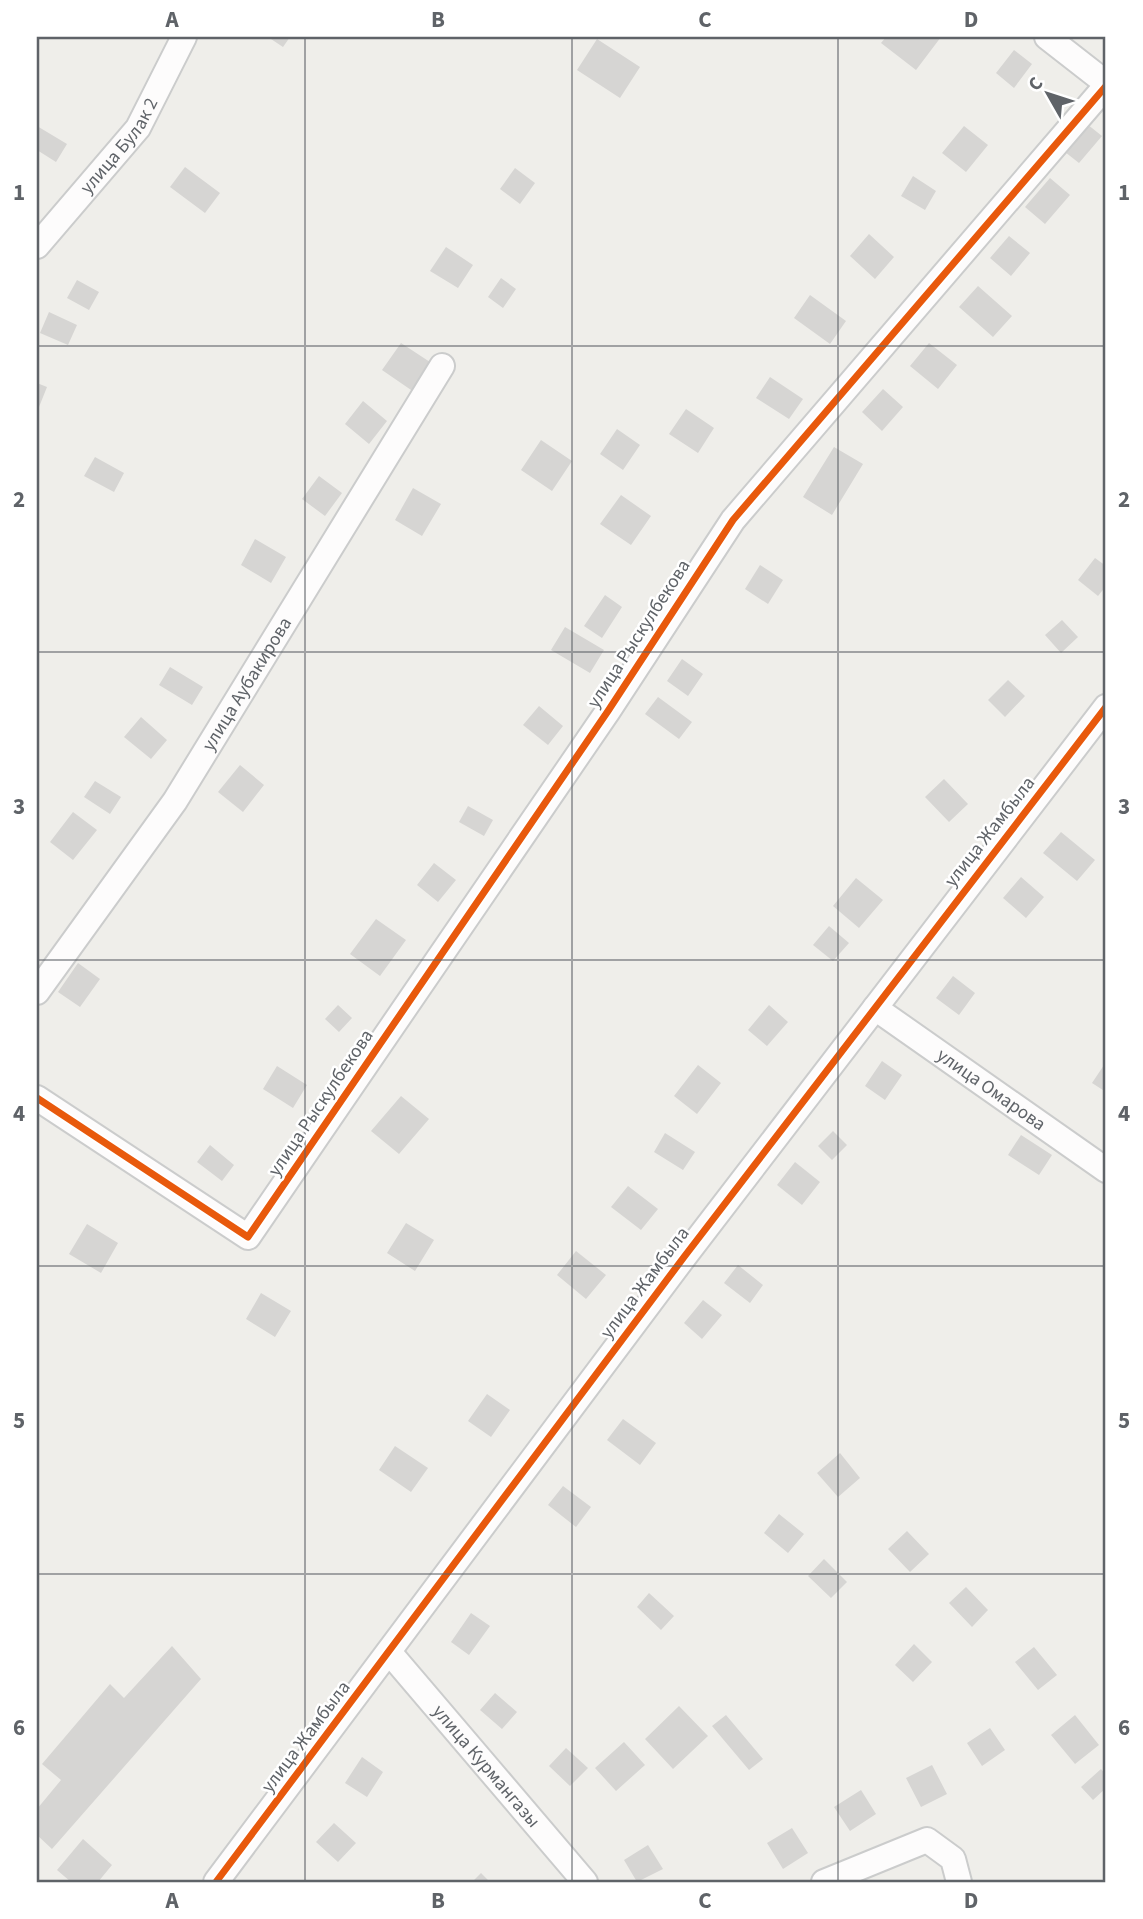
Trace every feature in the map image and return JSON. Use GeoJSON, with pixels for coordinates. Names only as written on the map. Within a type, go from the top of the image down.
{"type":"FeatureCollection","features":[{"type":"Feature","properties":{"kind":"street","name":"улица Булак 2"},"geometry":{"type":"LineString","coordinates":[[37,246],[138,128],[184,37]]}},
{"type":"Feature","properties":{"kind":"street"},"geometry":{"type":"LineString","coordinates":[[1047,37],[1106,85]]}},
{"type":"Feature","properties":{"kind":"street","name":"улица Рыскулбекова"},"geometry":{"type":"LineString","coordinates":[[37,1098],[248,1237],[608,711],[733,520],[1106,85]]}},
{"type":"Feature","properties":{"kind":"street","name":"улица Аубакирова"},"geometry":{"type":"LineString","coordinates":[[37,992],[175,801],[442,366]]}},
{"type":"Feature","properties":{"kind":"street","name":"улица Жамбыла"},"geometry":{"type":"LineString","coordinates":[[216,1882],[875,1007],[1106,707]]}},
{"type":"Feature","properties":{"kind":"street","name":"улица Омарова"},"geometry":{"type":"LineString","coordinates":[[875,1007],[1106,1170]]}},
{"type":"Feature","properties":{"kind":"street","name":"улица Курмангазы"},"geometry":{"type":"LineString","coordinates":[[389,1652],[585,1882]]}},
{"type":"Feature","properties":{"kind":"street"},"geometry":{"type":"LineString","coordinates":[[824,1882],[927,1840],[953,1859],[959,1882]]}},
{"type":"Feature","properties":{"kind":"building"},"geometry":{"type":"Polygon","coordinates":[[[268,37],[290,37],[283,47],[268,37]]]}},
{"type":"Feature","properties":{"kind":"building"},"geometry":{"type":"Polygon","coordinates":[[[886,37],[941,37],[916,70],[881,43],[886,37]]]}},
{"type":"Feature","properties":{"kind":"building"},"geometry":{"type":"Polygon","coordinates":[[[597,39],[640,67],[620,98],[577,70],[597,39]]]}},
{"type":"Feature","properties":{"kind":"building"},"geometry":{"type":"Polygon","coordinates":[[[1014,50],[1032,64],[1014,88],[996,73],[1014,50]]]}},
{"type":"Feature","properties":{"kind":"building"},"geometry":{"type":"Polygon","coordinates":[[[1087,124],[1102,136],[1079,163],[1065,152],[1087,124]]]}},
{"type":"Feature","properties":{"kind":"building"},"geometry":{"type":"Polygon","coordinates":[[[37,126],[67,144],[56,162],[37,150],[37,126]]]}},
{"type":"Feature","properties":{"kind":"building"},"geometry":{"type":"Polygon","coordinates":[[[964,126],[988,145],[966,172],[942,153],[964,126]]]}},
{"type":"Feature","properties":{"kind":"building"},"geometry":{"type":"Polygon","coordinates":[[[185,167],[220,193],[205,213],[170,187],[185,167]]]}},
{"type":"Feature","properties":{"kind":"building"},"geometry":{"type":"Polygon","coordinates":[[[515,168],[535,183],[520,204],[500,189],[515,168]]]}},
{"type":"Feature","properties":{"kind":"building"},"geometry":{"type":"Polygon","coordinates":[[[913,176],[936,191],[925,210],[901,196],[913,176]]]}},
{"type":"Feature","properties":{"kind":"building"},"geometry":{"type":"Polygon","coordinates":[[[1050,178],[1070,195],[1045,224],[1025,207],[1050,178]]]}},
{"type":"Feature","properties":{"kind":"building"},"geometry":{"type":"Polygon","coordinates":[[[869,234],[894,257],[875,279],[850,256],[869,234]]]}},
{"type":"Feature","properties":{"kind":"building"},"geometry":{"type":"Polygon","coordinates":[[[1009,236],[1030,253],[1011,276],[990,258],[1009,236]]]}},
{"type":"Feature","properties":{"kind":"building"},"geometry":{"type":"Polygon","coordinates":[[[446,247],[473,265],[458,288],[430,271],[446,247]]]}},
{"type":"Feature","properties":{"kind":"building"},"geometry":{"type":"Polygon","coordinates":[[[501,278],[516,289],[503,308],[488,297],[501,278]]]}},
{"type":"Feature","properties":{"kind":"building"},"geometry":{"type":"Polygon","coordinates":[[[77,280],[99,292],[89,310],[67,298],[77,280]]]}},
{"type":"Feature","properties":{"kind":"building"},"geometry":{"type":"Polygon","coordinates":[[[978,286],[1012,316],[993,337],[959,307],[978,286]]]}},
{"type":"Feature","properties":{"kind":"building"},"geometry":{"type":"Polygon","coordinates":[[[810,295],[846,321],[830,344],[794,318],[810,295]]]}},
{"type":"Feature","properties":{"kind":"building"},"geometry":{"type":"Polygon","coordinates":[[[49,312],[77,325],[68,345],[40,333],[49,312]]]}},
{"type":"Feature","properties":{"kind":"building"},"geometry":{"type":"Polygon","coordinates":[[[401,343],[433,364],[414,392],[382,370],[401,343]]]}},
{"type":"Feature","properties":{"kind":"building"},"geometry":{"type":"Polygon","coordinates":[[[929,343],[957,365],[938,389],[910,366],[929,343]]]}},
{"type":"Feature","properties":{"kind":"building"},"geometry":{"type":"Polygon","coordinates":[[[770,377],[803,399],[789,419],[756,398],[770,377]]]}},
{"type":"Feature","properties":{"kind":"building"},"geometry":{"type":"Polygon","coordinates":[[[37,383],[47,387],[39,407],[37,406],[37,383]]]}},
{"type":"Feature","properties":{"kind":"building"},"geometry":{"type":"Polygon","coordinates":[[[883,389],[903,407],[882,431],[862,412],[883,389]]]}},
{"type":"Feature","properties":{"kind":"building"},"geometry":{"type":"Polygon","coordinates":[[[363,401],[387,421],[369,444],[345,424],[363,401]]]}},
{"type":"Feature","properties":{"kind":"building"},"geometry":{"type":"Polygon","coordinates":[[[686,409],[714,428],[698,453],[669,434],[686,409]]]}},
{"type":"Feature","properties":{"kind":"building"},"geometry":{"type":"Polygon","coordinates":[[[617,429],[640,445],[623,470],[600,454],[617,429]]]}},
{"type":"Feature","properties":{"kind":"building"},"geometry":{"type":"Polygon","coordinates":[[[541,440],[572,461],[552,491],[521,470],[541,440]]]}},
{"type":"Feature","properties":{"kind":"building"},"geometry":{"type":"Polygon","coordinates":[[[834,447],[863,464],[832,515],[803,497],[834,447]]]}},
{"type":"Feature","properties":{"kind":"building"},"geometry":{"type":"Polygon","coordinates":[[[95,457],[124,473],[114,492],[84,476],[95,457]]]}},
{"type":"Feature","properties":{"kind":"building"},"geometry":{"type":"Polygon","coordinates":[[[319,476],[342,493],[325,516],[302,499],[319,476]]]}},
{"type":"Feature","properties":{"kind":"building"},"geometry":{"type":"Polygon","coordinates":[[[413,488],[441,504],[422,536],[395,520],[413,488]]]}},
{"type":"Feature","properties":{"kind":"building"},"geometry":{"type":"Polygon","coordinates":[[[621,495],[651,516],[631,545],[600,524],[621,495]]]}},
{"type":"Feature","properties":{"kind":"building"},"geometry":{"type":"Polygon","coordinates":[[[255,539],[286,557],[271,583],[241,565],[255,539]]]}},
{"type":"Feature","properties":{"kind":"building"},"geometry":{"type":"Polygon","coordinates":[[[1095,558],[1106,566],[1106,586],[1098,596],[1078,580],[1095,558]]]}},
{"type":"Feature","properties":{"kind":"building"},"geometry":{"type":"Polygon","coordinates":[[[760,565],[783,580],[768,604],[745,589],[760,565]]]}},
{"type":"Feature","properties":{"kind":"building"},"geometry":{"type":"Polygon","coordinates":[[[605,595],[622,607],[602,638],[584,626],[605,595]]]}},
{"type":"Feature","properties":{"kind":"building"},"geometry":{"type":"Polygon","coordinates":[[[1062,620],[1078,637],[1061,653],[1045,635],[1062,620]]]}},
{"type":"Feature","properties":{"kind":"building"},"geometry":{"type":"Polygon","coordinates":[[[565,627],[604,650],[590,673],[551,650],[565,627]]]}},
{"type":"Feature","properties":{"kind":"building"},"geometry":{"type":"Polygon","coordinates":[[[682,659],[703,674],[688,696],[667,681],[682,659]]]}},
{"type":"Feature","properties":{"kind":"building"},"geometry":{"type":"Polygon","coordinates":[[[170,667],[203,687],[192,705],[159,685],[170,667]]]}},
{"type":"Feature","properties":{"kind":"building"},"geometry":{"type":"Polygon","coordinates":[[[1008,680],[1025,696],[1005,717],[988,700],[1008,680]]]}},
{"type":"Feature","properties":{"kind":"building"},"geometry":{"type":"Polygon","coordinates":[[[658,697],[692,722],[679,739],[645,714],[658,697]]]}},
{"type":"Feature","properties":{"kind":"building"},"geometry":{"type":"Polygon","coordinates":[[[539,706],[563,726],[548,745],[523,725],[539,706]]]}},
{"type":"Feature","properties":{"kind":"building"},"geometry":{"type":"Polygon","coordinates":[[[141,717],[167,740],[151,759],[124,737],[141,717]]]}},
{"type":"Feature","properties":{"kind":"building"},"geometry":{"type":"Polygon","coordinates":[[[240,765],[264,785],[243,812],[218,792],[240,765]]]}},
{"type":"Feature","properties":{"kind":"building"},"geometry":{"type":"Polygon","coordinates":[[[944,779],[968,804],[949,822],[925,797],[944,779]]]}},
{"type":"Feature","properties":{"kind":"building"},"geometry":{"type":"Polygon","coordinates":[[[95,781],[121,797],[110,814],[84,797],[95,781]]]}},
{"type":"Feature","properties":{"kind":"building"},"geometry":{"type":"Polygon","coordinates":[[[468,806],[493,820],[484,836],[459,822],[468,806]]]}},
{"type":"Feature","properties":{"kind":"building"},"geometry":{"type":"Polygon","coordinates":[[[73,812],[97,830],[73,860],[50,842],[73,812]]]}},
{"type":"Feature","properties":{"kind":"building"},"geometry":{"type":"Polygon","coordinates":[[[1061,832],[1095,860],[1077,881],[1043,853],[1061,832]]]}},
{"type":"Feature","properties":{"kind":"building"},"geometry":{"type":"Polygon","coordinates":[[[434,863],[456,880],[438,902],[417,885],[434,863]]]}},
{"type":"Feature","properties":{"kind":"building"},"geometry":{"type":"Polygon","coordinates":[[[1021,877],[1044,897],[1026,918],[1003,898],[1021,877]]]}},
{"type":"Feature","properties":{"kind":"building"},"geometry":{"type":"Polygon","coordinates":[[[856,878],[883,900],[859,928],[833,906],[856,878]]]}},
{"type":"Feature","properties":{"kind":"building"},"geometry":{"type":"Polygon","coordinates":[[[376,919],[406,940],[380,976],[350,954],[376,919]]]}},
{"type":"Feature","properties":{"kind":"building"},"geometry":{"type":"Polygon","coordinates":[[[829,926],[849,943],[833,961],[813,945],[829,926]]]}},
{"type":"Feature","properties":{"kind":"building"},"geometry":{"type":"Polygon","coordinates":[[[78,963],[100,979],[80,1007],[58,992],[78,963]]]}},
{"type":"Feature","properties":{"kind":"building"},"geometry":{"type":"Polygon","coordinates":[[[953,976],[975,993],[959,1015],[936,998],[953,976]]]}},
{"type":"Feature","properties":{"kind":"building"},"geometry":{"type":"Polygon","coordinates":[[[338,1005],[352,1018],[339,1032],[325,1019],[338,1005]]]}},
{"type":"Feature","properties":{"kind":"building"},"geometry":{"type":"Polygon","coordinates":[[[769,1005],[788,1022],[767,1046],[748,1030],[769,1005]]]}},
{"type":"Feature","properties":{"kind":"building"},"geometry":{"type":"Polygon","coordinates":[[[882,1061],[902,1075],[885,1100],[865,1086],[882,1061]]]}},
{"type":"Feature","properties":{"kind":"building"},"geometry":{"type":"Polygon","coordinates":[[[1106,1062],[1106,1092],[1092,1083],[1106,1062]]]}},
{"type":"Feature","properties":{"kind":"building"},"geometry":{"type":"Polygon","coordinates":[[[698,1065],[721,1083],[697,1114],[674,1096],[698,1065]]]}},
{"type":"Feature","properties":{"kind":"building"},"geometry":{"type":"Polygon","coordinates":[[[277,1066],[307,1085],[293,1108],[263,1089],[277,1066]]]}},
{"type":"Feature","properties":{"kind":"building"},"geometry":{"type":"Polygon","coordinates":[[[401,1096],[429,1119],[399,1154],[371,1131],[401,1096]]]}},
{"type":"Feature","properties":{"kind":"building"},"geometry":{"type":"Polygon","coordinates":[[[833,1131],[847,1145],[832,1160],[818,1146],[833,1131]]]}},
{"type":"Feature","properties":{"kind":"building"},"geometry":{"type":"Polygon","coordinates":[[[665,1133],[695,1152],[683,1170],[654,1152],[665,1133]]]}},
{"type":"Feature","properties":{"kind":"building"},"geometry":{"type":"Polygon","coordinates":[[[1021,1135],[1052,1155],[1039,1175],[1008,1155],[1021,1135]]]}},
{"type":"Feature","properties":{"kind":"building"},"geometry":{"type":"Polygon","coordinates":[[[210,1145],[234,1165],[222,1181],[197,1162],[210,1145]]]}},
{"type":"Feature","properties":{"kind":"building"},"geometry":{"type":"Polygon","coordinates":[[[795,1162],[820,1182],[802,1205],[777,1185],[795,1162]]]}},
{"type":"Feature","properties":{"kind":"building"},"geometry":{"type":"Polygon","coordinates":[[[628,1186],[658,1209],[641,1230],[611,1207],[628,1186]]]}},
{"type":"Feature","properties":{"kind":"building"},"geometry":{"type":"Polygon","coordinates":[[[406,1223],[434,1240],[415,1271],[387,1253],[406,1223]]]}},
{"type":"Feature","properties":{"kind":"building"},"geometry":{"type":"Polygon","coordinates":[[[87,1224],[118,1243],[101,1273],[69,1254],[87,1224]]]}},
{"type":"Feature","properties":{"kind":"building"},"geometry":{"type":"Polygon","coordinates":[[[576,1251],[606,1275],[586,1299],[557,1275],[576,1251]]]}},
{"type":"Feature","properties":{"kind":"building"},"geometry":{"type":"Polygon","coordinates":[[[738,1265],[763,1285],[750,1303],[724,1283],[738,1265]]]}},
{"type":"Feature","properties":{"kind":"building"},"geometry":{"type":"Polygon","coordinates":[[[261,1293],[291,1311],[275,1337],[246,1319],[261,1293]]]}},
{"type":"Feature","properties":{"kind":"building"},"geometry":{"type":"Polygon","coordinates":[[[703,1300],[722,1315],[702,1339],[684,1323],[703,1300]]]}},
{"type":"Feature","properties":{"kind":"building"},"geometry":{"type":"Polygon","coordinates":[[[487,1394],[510,1410],[491,1437],[468,1421],[487,1394]]]}},
{"type":"Feature","properties":{"kind":"building"},"geometry":{"type":"Polygon","coordinates":[[[623,1419],[656,1443],[640,1465],[607,1440],[623,1419]]]}},
{"type":"Feature","properties":{"kind":"building"},"geometry":{"type":"Polygon","coordinates":[[[395,1446],[428,1468],[411,1492],[379,1470],[395,1446]]]}},
{"type":"Feature","properties":{"kind":"building"},"geometry":{"type":"Polygon","coordinates":[[[840,1453],[860,1478],[838,1497],[817,1473],[840,1453]]]}},
{"type":"Feature","properties":{"kind":"building"},"geometry":{"type":"Polygon","coordinates":[[[563,1486],[591,1507],[576,1527],[548,1505],[563,1486]]]}},
{"type":"Feature","properties":{"kind":"building"},"geometry":{"type":"Polygon","coordinates":[[[779,1514],[804,1534],[788,1553],[764,1533],[779,1514]]]}},
{"type":"Feature","properties":{"kind":"building"},"geometry":{"type":"Polygon","coordinates":[[[907,1531],[929,1554],[910,1572],[888,1549],[907,1531]]]}},
{"type":"Feature","properties":{"kind":"building"},"geometry":{"type":"Polygon","coordinates":[[[824,1559],[847,1582],[831,1598],[808,1576],[824,1559]]]}},
{"type":"Feature","properties":{"kind":"building"},"geometry":{"type":"Polygon","coordinates":[[[966,1587],[988,1610],[972,1627],[949,1603],[966,1587]]]}},
{"type":"Feature","properties":{"kind":"building"},"geometry":{"type":"Polygon","coordinates":[[[649,1593],[674,1616],[661,1630],[637,1607],[649,1593]]]}},
{"type":"Feature","properties":{"kind":"building"},"geometry":{"type":"Polygon","coordinates":[[[471,1613],[490,1626],[469,1655],[451,1642],[471,1613]]]}},
{"type":"Feature","properties":{"kind":"building"},"geometry":{"type":"Polygon","coordinates":[[[914,1644],[932,1662],[913,1682],[895,1665],[914,1644]]]}},
{"type":"Feature","properties":{"kind":"building"},"geometry":{"type":"Polygon","coordinates":[[[172,1646],[201,1679],[52,1849],[37,1835],[37,1809],[61,1780],[42,1764],[110,1684],[124,1698],[172,1646]]]}},
{"type":"Feature","properties":{"kind":"building"},"geometry":{"type":"Polygon","coordinates":[[[1034,1647],[1057,1675],[1038,1690],[1015,1662],[1034,1647]]]}},
{"type":"Feature","properties":{"kind":"building"},"geometry":{"type":"Polygon","coordinates":[[[495,1693],[517,1712],[502,1729],[480,1710],[495,1693]]]}},
{"type":"Feature","properties":{"kind":"building"},"geometry":{"type":"Polygon","coordinates":[[[679,1706],[708,1736],[673,1769],[645,1739],[679,1706]]]}},
{"type":"Feature","properties":{"kind":"building"},"geometry":{"type":"Polygon","coordinates":[[[726,1715],[763,1759],[749,1770],[712,1726],[726,1715]]]}},
{"type":"Feature","properties":{"kind":"building"},"geometry":{"type":"Polygon","coordinates":[[[1075,1715],[1099,1745],[1075,1764],[1051,1735],[1075,1715]]]}},
{"type":"Feature","properties":{"kind":"building"},"geometry":{"type":"Polygon","coordinates":[[[990,1728],[1005,1750],[982,1766],[967,1743],[990,1728]]]}},
{"type":"Feature","properties":{"kind":"building"},"geometry":{"type":"Polygon","coordinates":[[[624,1742],[645,1765],[616,1791],[595,1768],[624,1742]]]}},
{"type":"Feature","properties":{"kind":"building"},"geometry":{"type":"Polygon","coordinates":[[[566,1748],[588,1768],[570,1786],[549,1766],[566,1748]]]}},
{"type":"Feature","properties":{"kind":"building"},"geometry":{"type":"Polygon","coordinates":[[[362,1757],[383,1772],[367,1797],[345,1783],[362,1757]]]}},
{"type":"Feature","properties":{"kind":"building"},"geometry":{"type":"Polygon","coordinates":[[[932,1765],[947,1794],[921,1807],[906,1778],[932,1765]]]}},
{"type":"Feature","properties":{"kind":"building"},"geometry":{"type":"Polygon","coordinates":[[[1101,1769],[1106,1775],[1106,1788],[1093,1800],[1081,1787],[1101,1769]]]}},
{"type":"Feature","properties":{"kind":"building"},"geometry":{"type":"Polygon","coordinates":[[[861,1790],[876,1814],[850,1831],[834,1807],[861,1790]]]}},
{"type":"Feature","properties":{"kind":"building"},"geometry":{"type":"Polygon","coordinates":[[[334,1823],[356,1843],[338,1862],[316,1842],[334,1823]]]}},
{"type":"Feature","properties":{"kind":"building"},"geometry":{"type":"Polygon","coordinates":[[[792,1828],[808,1853],[783,1869],[767,1843],[792,1828]]]}},
{"type":"Feature","properties":{"kind":"building"},"geometry":{"type":"Polygon","coordinates":[[[83,1839],[112,1865],[98,1882],[71,1882],[57,1870],[83,1839]]]}},
{"type":"Feature","properties":{"kind":"building"},"geometry":{"type":"Polygon","coordinates":[[[648,1845],[663,1869],[637,1882],[624,1860],[648,1845]]]}},
{"type":"Feature","properties":{"kind":"building"},"geometry":{"type":"Polygon","coordinates":[[[481,1873],[490,1882],[472,1882],[481,1873]]]}},
{"type":"Feature","properties":{"kind":"cycle path"},"geometry":{"type":"LineString","coordinates":[[37,1098],[248,1237],[608,711],[733,520],[1106,86]]}},
{"type":"Feature","properties":{"kind":"cycle path"},"geometry":{"type":"LineString","coordinates":[[216,1882],[684,1257],[1106,707]]}}]}
